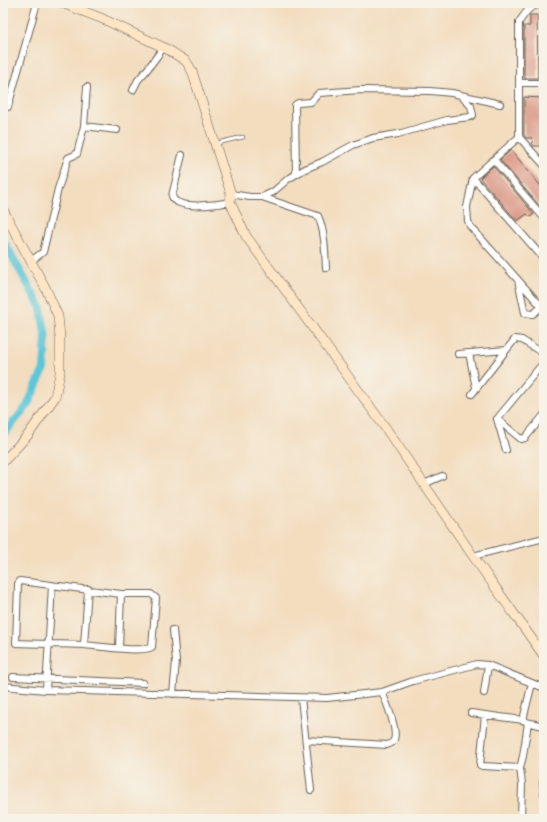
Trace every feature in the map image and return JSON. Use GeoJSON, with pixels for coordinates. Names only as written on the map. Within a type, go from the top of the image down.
{"type":"FeatureCollection","features":[{"type":"Feature","properties":{"kind":"street"},"geometry":{"type":"LineString","coordinates":[[8,107],[37,3]]}},
{"type":"Feature","properties":{"kind":"street"},"geometry":{"type":"LineString","coordinates":[[62,3],[103,19],[164,47],[186,61],[189,65],[231,198],[246,236],[387,430],[473,556],[544,656]]}},
{"type":"Feature","properties":{"kind":"street"},"geometry":{"type":"LineString","coordinates":[[544,4],[534,5],[519,22],[519,137],[544,165]]}},
{"type":"Feature","properties":{"kind":"street"},"geometry":{"type":"LineString","coordinates":[[133,90],[138,80],[164,47]]}},
{"type":"Feature","properties":{"kind":"street"},"geometry":{"type":"LineString","coordinates":[[519,84],[544,83]]}},
{"type":"Feature","properties":{"kind":"street"},"geometry":{"type":"LineString","coordinates":[[31,261],[43,252],[63,172],[68,158],[77,154],[84,126],[87,87]]}},
{"type":"Feature","properties":{"kind":"street"},"geometry":{"type":"LineString","coordinates":[[296,174],[295,105],[298,103],[311,102],[319,93],[361,90],[430,91],[460,95],[500,104]]}},
{"type":"Feature","properties":{"kind":"street"},"geometry":{"type":"LineString","coordinates":[[262,197],[273,192],[296,174],[353,145],[447,120],[470,117],[473,115],[471,106],[460,95]]}},
{"type":"Feature","properties":{"kind":"street"},"geometry":{"type":"LineString","coordinates":[[84,126],[118,130]]}},
{"type":"Feature","properties":{"kind":"street"},"geometry":{"type":"LineString","coordinates":[[518,278],[525,313],[533,314],[543,306],[518,278],[470,226],[467,207],[473,178],[519,137]]}},
{"type":"Feature","properties":{"kind":"street"},"geometry":{"type":"LineString","coordinates":[[182,155],[172,199],[175,201],[202,206],[231,198],[262,197],[318,216],[323,234],[326,268]]}},
{"type":"Feature","properties":{"kind":"street"},"geometry":{"type":"LineString","coordinates":[[494,160],[544,218]]}},
{"type":"Feature","properties":{"kind":"street"},"geometry":{"type":"LineString","coordinates":[[473,178],[544,259]]}},
{"type":"Feature","properties":{"kind":"street"},"geometry":{"type":"LineString","coordinates":[[3,210],[46,289],[58,316],[60,338],[59,382],[55,397],[28,435],[3,462]]}},
{"type":"Feature","properties":{"kind":"street"},"geometry":{"type":"LineString","coordinates":[[472,394],[516,339],[519,339],[544,354]]}},
{"type":"Feature","properties":{"kind":"street"},"geometry":{"type":"LineString","coordinates":[[458,354],[506,350]]}},
{"type":"Feature","properties":{"kind":"street"},"geometry":{"type":"LineString","coordinates":[[469,353],[476,388]]}},
{"type":"Feature","properties":{"kind":"street"},"geometry":{"type":"LineString","coordinates":[[497,419],[544,362]]}},
{"type":"Feature","properties":{"kind":"street"},"geometry":{"type":"LineString","coordinates":[[497,419],[521,439],[525,438],[544,415]]}},
{"type":"Feature","properties":{"kind":"street"},"geometry":{"type":"LineString","coordinates":[[497,419],[506,450]]}},
{"type":"Feature","properties":{"kind":"street"},"geometry":{"type":"LineString","coordinates":[[424,484],[442,476]]}},
{"type":"Feature","properties":{"kind":"street"},"geometry":{"type":"LineString","coordinates":[[473,556],[544,538]]}},
{"type":"Feature","properties":{"kind":"street"},"geometry":{"type":"LineString","coordinates":[[20,581],[88,589],[121,594],[151,594],[156,598],[152,647],[147,649],[16,643],[18,584],[20,581]]}},
{"type":"Feature","properties":{"kind":"street"},"geometry":{"type":"LineString","coordinates":[[46,690],[52,585]]}},
{"type":"Feature","properties":{"kind":"street"},"geometry":{"type":"LineString","coordinates":[[84,645],[88,589]]}},
{"type":"Feature","properties":{"kind":"street"},"geometry":{"type":"LineString","coordinates":[[119,648],[121,594]]}},
{"type":"Feature","properties":{"kind":"street"},"geometry":{"type":"LineString","coordinates":[[173,630],[176,661],[173,694]]}},
{"type":"Feature","properties":{"kind":"street"},"geometry":{"type":"LineString","coordinates":[[3,686],[46,690],[328,698],[382,692],[413,681],[477,664],[488,666],[544,688]]}},
{"type":"Feature","properties":{"kind":"street"},"geometry":{"type":"LineString","coordinates":[[484,693],[488,666]]}},
{"type":"Feature","properties":{"kind":"street"},"geometry":{"type":"LineString","coordinates":[[12,677],[143,683]]}},
{"type":"Feature","properties":{"kind":"street"},"geometry":{"type":"LineString","coordinates":[[532,683],[525,721],[523,756],[520,768],[522,784],[520,818],[544,819]]}},
{"type":"Feature","properties":{"kind":"street"},"geometry":{"type":"LineString","coordinates":[[306,740],[350,744],[391,744],[394,741],[395,736],[390,712],[382,692]]}},
{"type":"Feature","properties":{"kind":"street"},"geometry":{"type":"LineString","coordinates":[[301,698],[311,790]]}},
{"type":"Feature","properties":{"kind":"street"},"geometry":{"type":"LineString","coordinates":[[471,713],[525,721],[544,726]]}},
{"type":"Feature","properties":{"kind":"street"},"geometry":{"type":"LineString","coordinates":[[485,715],[480,765],[520,768]]}},
{"type":"Feature","properties":{"kind":"street"},"geometry":{"type":"LineString","coordinates":[[543,782],[544,794]]}},
{"type":"Feature","properties":{"kind":"lane"},"geometry":{"type":"LineString","coordinates":[[215,144],[243,137]]}},
{"type":"Feature","properties":{"kind":"building"},"geometry":{"type":"Polygon","coordinates":[[[530,15],[537,15],[538,78],[524,78],[524,26],[530,26],[530,15]]]}},
{"type":"Feature","properties":{"kind":"building"},"geometry":{"type":"Polygon","coordinates":[[[524,97],[542,98],[542,146],[533,146],[532,138],[526,138],[524,135],[524,97]]]}},
{"type":"Feature","properties":{"kind":"building"},"geometry":{"type":"Polygon","coordinates":[[[511,150],[544,190],[544,211],[500,160],[511,150]]]}},
{"type":"Feature","properties":{"kind":"building"},"geometry":{"type":"Polygon","coordinates":[[[493,166],[534,214],[530,217],[527,214],[517,221],[480,178],[493,166]]]}},
{"type":"Feature","properties":{"kind":"waterway"},"geometry":{"type":"LineString","coordinates":[[3,240],[41,308],[46,339],[44,369],[27,406],[3,435]]}}]}
